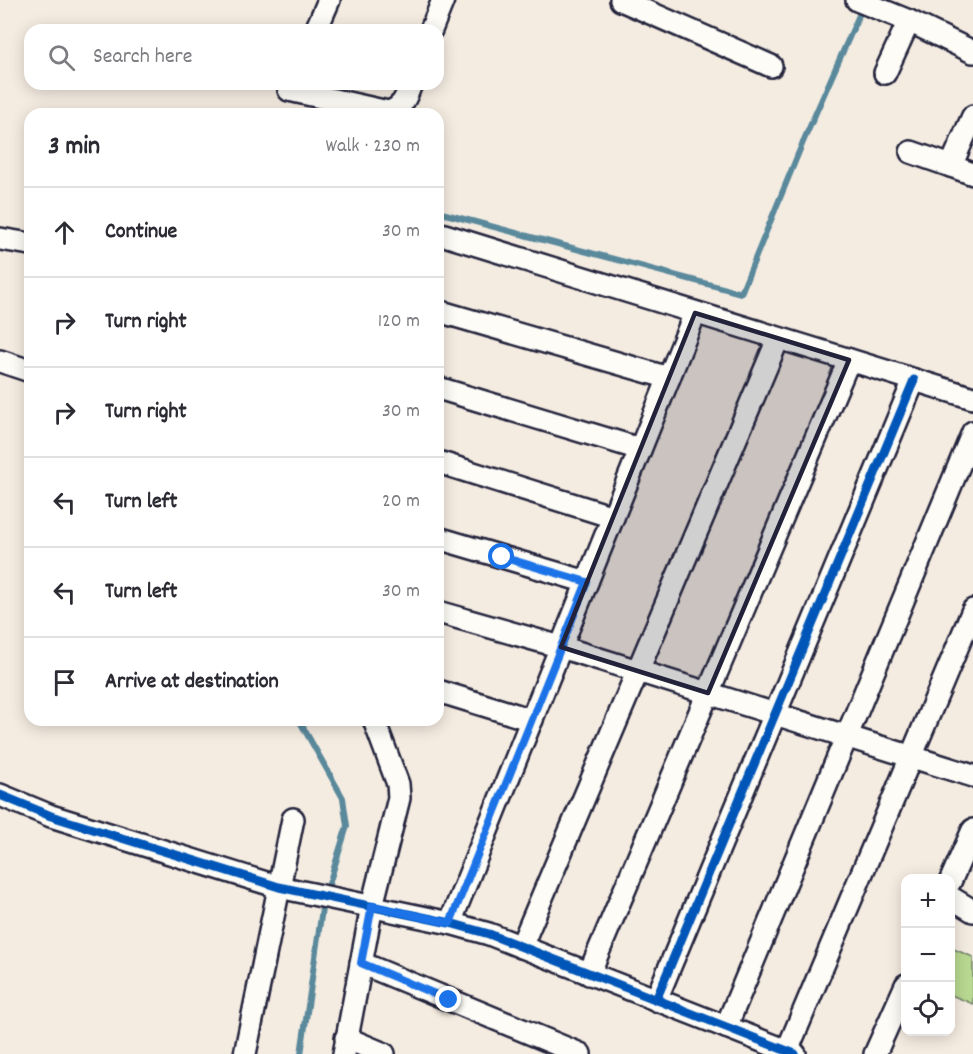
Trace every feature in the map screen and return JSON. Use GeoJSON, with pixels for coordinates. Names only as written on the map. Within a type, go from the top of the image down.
{"type":"FeatureCollection","features":[{"type":"Feature","properties":{"kind":"street"},"geometry":{"type":"LineString","coordinates":[[319,24],[329,0]]}},
{"type":"Feature","properties":{"kind":"street"},"geometry":{"type":"LineString","coordinates":[[433,24],[443,0]]}},
{"type":"Feature","properties":{"kind":"street"},"geometry":{"type":"LineString","coordinates":[[621,0],[771,66]]}},
{"type":"Feature","properties":{"kind":"street"},"geometry":{"type":"LineString","coordinates":[[857,0],[909,21],[973,52]]}},
{"type":"Feature","properties":{"kind":"street"},"geometry":{"type":"LineString","coordinates":[[885,73],[909,21]]}},
{"type":"Feature","properties":{"kind":"street"},"geometry":{"type":"LineString","coordinates":[[289,90],[370,108]]}},
{"type":"Feature","properties":{"kind":"street"},"geometry":{"type":"LineString","coordinates":[[398,108],[404,103],[409,90]]}},
{"type":"Feature","properties":{"kind":"street"},"geometry":{"type":"LineString","coordinates":[[951,166],[973,116]]}},
{"type":"Feature","properties":{"kind":"street"},"geometry":{"type":"LineString","coordinates":[[911,152],[973,174]]}},
{"type":"Feature","properties":{"kind":"street"},"geometry":{"type":"LineString","coordinates":[[444,235],[973,398]]}},
{"type":"Feature","properties":{"kind":"street"},"geometry":{"type":"LineString","coordinates":[[0,239],[24,243]]}},
{"type":"Feature","properties":{"kind":"street"},"geometry":{"type":"LineString","coordinates":[[444,313],[669,378]]}},
{"type":"Feature","properties":{"kind":"street"},"geometry":{"type":"LineString","coordinates":[[450,923],[695,313]]}},
{"type":"Feature","properties":{"kind":"street"},"geometry":{"type":"LineString","coordinates":[[521,947],[778,339]]}},
{"type":"Feature","properties":{"kind":"street"},"geometry":{"type":"LineString","coordinates":[[589,974],[849,360]]}},
{"type":"Feature","properties":{"kind":"street"},"geometry":{"type":"LineString","coordinates":[[0,361],[24,369]]}},
{"type":"Feature","properties":{"kind":"street"},"geometry":{"type":"LineString","coordinates":[[656,1000],[914,380]]}},
{"type":"Feature","properties":{"kind":"street"},"geometry":{"type":"LineString","coordinates":[[444,390],[640,449]]}},
{"type":"Feature","properties":{"kind":"street"},"geometry":{"type":"LineString","coordinates":[[726,1027],[973,432]]}},
{"type":"Feature","properties":{"kind":"street"},"geometry":{"type":"LineString","coordinates":[[444,464],[613,517]]}},
{"type":"Feature","properties":{"kind":"street"},"geometry":{"type":"LineString","coordinates":[[444,540],[587,582]]}},
{"type":"Feature","properties":{"kind":"street"},"geometry":{"type":"LineString","coordinates":[[0,795],[51,816],[279,887],[450,923],[489,934],[786,1052],[973,610]]}},
{"type":"Feature","properties":{"kind":"street"},"geometry":{"type":"LineString","coordinates":[[444,614],[561,647],[973,776]]}},
{"type":"Feature","properties":{"kind":"street"},"geometry":{"type":"LineString","coordinates":[[444,693],[532,720]]}},
{"type":"Feature","properties":{"kind":"street"},"geometry":{"type":"LineString","coordinates":[[376,726],[398,784],[399,798],[372,906],[345,1046],[384,1054]]}},
{"type":"Feature","properties":{"kind":"street"},"geometry":{"type":"LineString","coordinates":[[245,1054],[293,819]]}},
{"type":"Feature","properties":{"kind":"street"},"geometry":{"type":"LineString","coordinates":[[954,874],[973,830]]}},
{"type":"Feature","properties":{"kind":"street"},"geometry":{"type":"LineString","coordinates":[[955,900],[973,911]]}},
{"type":"Feature","properties":{"kind":"street"},"geometry":{"type":"LineString","coordinates":[[361,963],[580,1054]]}},
{"type":"Feature","properties":{"kind":"street"},"geometry":{"type":"LineString","coordinates":[[875,1054],[901,996]]}},
{"type":"Feature","properties":{"kind":"highlighted area"},"geometry":{"type":"Polygon","coordinates":[[[695,313],[849,360],[708,693],[561,647],[695,313]]]}},
{"type":"Feature","properties":{"kind":"green space"},"geometry":{"type":"Polygon","coordinates":[[[955,950],[973,957],[973,1004],[955,997],[955,950]]]}},
{"type":"Feature","properties":{"kind":"waterway"},"geometry":{"type":"LineString","coordinates":[[444,214],[741,293],[803,142],[863,6]]}},
{"type":"Feature","properties":{"kind":"waterway"},"geometry":{"type":"LineString","coordinates":[[302,726],[343,798],[347,826],[329,884]]}},
{"type":"Feature","properties":{"kind":"waterway"},"geometry":{"type":"LineString","coordinates":[[301,1054],[322,909]]}},
{"type":"Feature","properties":{"kind":"cycle path"},"geometry":{"type":"LineString","coordinates":[[656,1000],[914,380]]}},
{"type":"Feature","properties":{"kind":"cycle path"},"geometry":{"type":"LineString","coordinates":[[0,795],[51,816],[279,887],[450,923],[489,934],[795,1054]]}},
{"type":"Feature","properties":{"kind":"route"},"geometry":{"type":"LineString","coordinates":[[449,1000],[361,963],[372,906],[450,923],[587,582],[502,557]]}}]}
